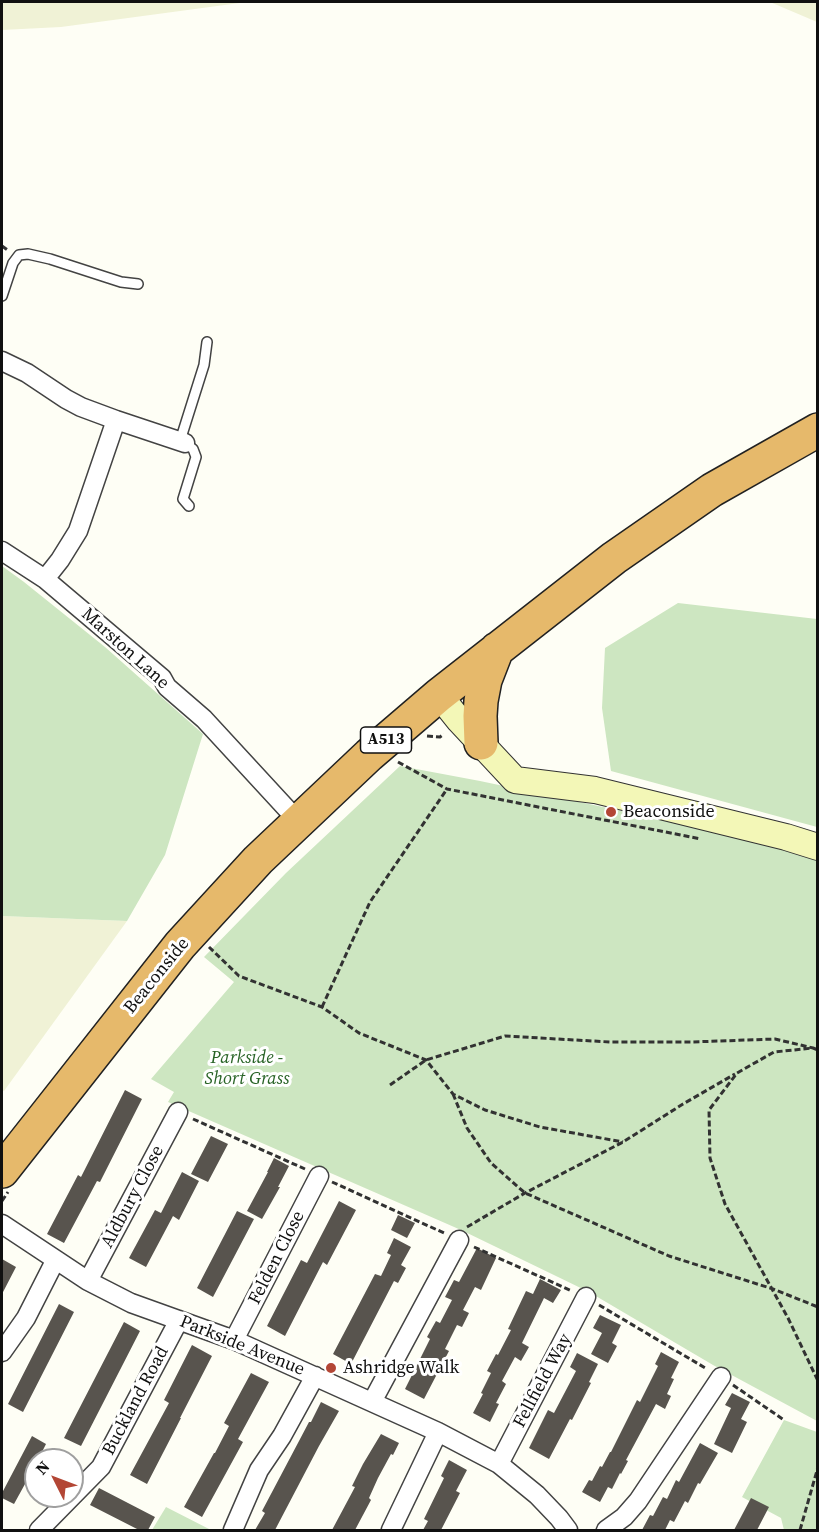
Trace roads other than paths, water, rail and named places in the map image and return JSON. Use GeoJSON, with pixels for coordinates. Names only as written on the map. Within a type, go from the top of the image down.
{"type":"FeatureCollection","features":[{"type":"Feature","properties":{"kind":"highway","name":"Beaconside"},"geometry":{"type":"LineString","coordinates":[[2,1171],[180,945],[258,860],[369,755],[439,695],[614,558],[712,490],[818,430]]}},
{"type":"Feature","properties":{"kind":"highway"},"geometry":{"type":"LineString","coordinates":[[481,743],[481,700],[485,680],[497,650]]}},
{"type":"Feature","properties":{"kind":"street"},"geometry":{"type":"LineString","coordinates":[[2,361],[27,373],[81,407],[182,442]]}},
{"type":"Feature","properties":{"kind":"street"},"geometry":{"type":"LineString","coordinates":[[45,579],[78,531],[116,420]]}},
{"type":"Feature","properties":{"kind":"street","name":"Marston Lane"},"geometry":{"type":"LineString","coordinates":[[2,551],[45,579],[162,678],[167,687],[204,719],[298,821]]}},
{"type":"Feature","properties":{"kind":"street"},"geometry":{"type":"LineString","coordinates":[[439,695],[515,780],[596,790],[818,847]]}},
{"type":"Feature","properties":{"kind":"street","name":"Aldbury Close"},"geometry":{"type":"LineString","coordinates":[[88,1281],[178,1112]]}},
{"type":"Feature","properties":{"kind":"street","name":"Felden Close"},"geometry":{"type":"LineString","coordinates":[[234,1340],[319,1176]]}},
{"type":"Feature","properties":{"kind":"street","name":"Parkside Avenue"},"geometry":{"type":"LineString","coordinates":[[2,1224],[55,1261],[131,1303],[234,1340],[438,1432],[499,1464],[537,1495],[567,1530]]}},
{"type":"Feature","properties":{"kind":"street"},"geometry":{"type":"LineString","coordinates":[[372,1402],[460,1235]]}},
{"type":"Feature","properties":{"kind":"street"},"geometry":{"type":"LineString","coordinates":[[2,1352],[26,1318],[55,1261]]}},
{"type":"Feature","properties":{"kind":"street","name":"Fellfield Way"},"geometry":{"type":"LineString","coordinates":[[499,1464],[586,1298]]}},
{"type":"Feature","properties":{"kind":"street","name":"Buckland Road"},"geometry":{"type":"LineString","coordinates":[[48,1528],[101,1467],[180,1320]]}},
{"type":"Feature","properties":{"kind":"street"},"geometry":{"type":"LineString","coordinates":[[233,1530],[259,1470],[282,1436],[315,1376]]}},
{"type":"Feature","properties":{"kind":"street"},"geometry":{"type":"LineString","coordinates":[[606,1530],[624,1517],[638,1501],[721,1377]]}},
{"type":"Feature","properties":{"kind":"street"},"geometry":{"type":"LineString","coordinates":[[391,1530],[438,1432]]}},
{"type":"Feature","properties":{"kind":"lane"},"geometry":{"type":"LineString","coordinates":[[2,296],[13,263],[19,255],[28,254],[121,282],[138,284]]}},
{"type":"Feature","properties":{"kind":"lane"},"geometry":{"type":"LineString","coordinates":[[189,506],[183,499],[196,457],[193,449],[182,442],[204,365],[207,342]]}},
{"type":"Feature","properties":{"kind":"place","name":"Beaconside"},"geometry":{"type":"Point","coordinates":[611,812]}},
{"type":"Feature","properties":{"kind":"place","name":"Ashridge Walk"},"geometry":{"type":"Point","coordinates":[331,1368]}},
{"type":"Feature","properties":{"kind":"park label","name":"Parkside - Short Grass"},"geometry":{"type":"Point","coordinates":[247,1068]}}]}
